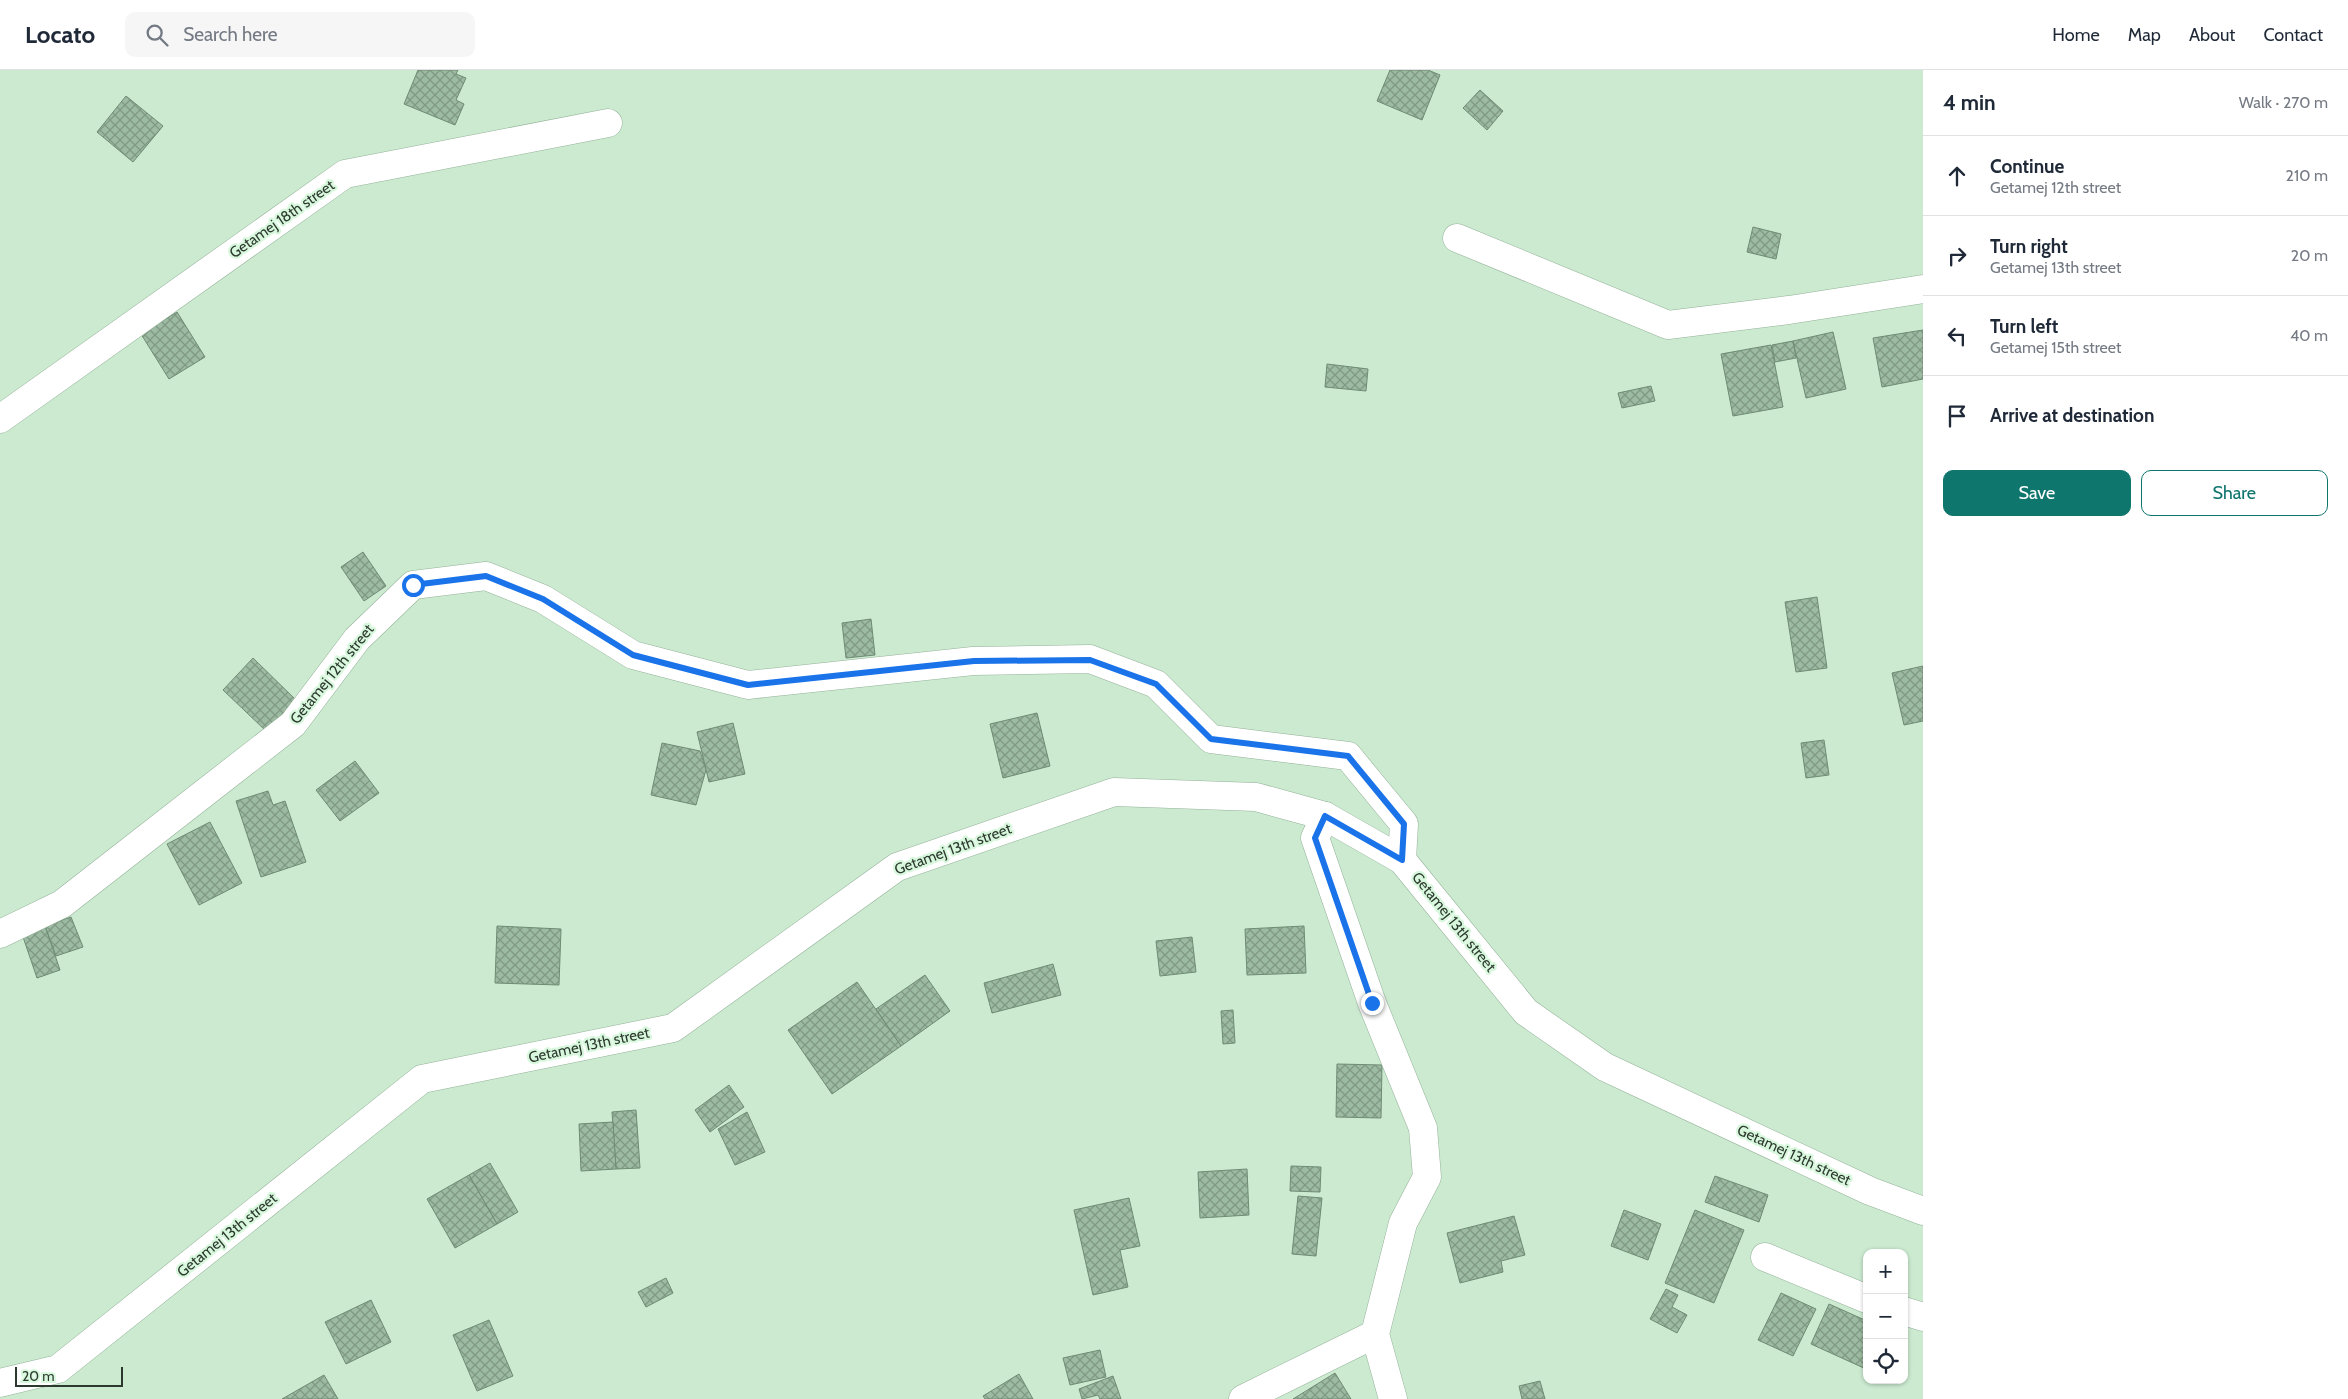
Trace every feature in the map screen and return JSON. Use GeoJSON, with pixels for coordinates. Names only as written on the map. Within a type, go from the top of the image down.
{"type":"FeatureCollection","features":[{"type":"Feature","properties":{"kind":"street","name":"Getamej 18th street"},"geometry":{"type":"LineString","coordinates":[[0,419],[345,174],[608,123]]}},
{"type":"Feature","properties":{"kind":"street"},"geometry":{"type":"LineString","coordinates":[[1457,238],[1668,325],[1789,310],[1923,289]]}},
{"type":"Feature","properties":{"kind":"street","name":"Getamej 12th street"},"geometry":{"type":"LineString","coordinates":[[0,934],[62,904],[293,724],[357,639],[413,585],[486,576],[543,599],[633,655],[748,685],[974,661],[1090,660],[1156,684],[1211,739],[1348,756],[1404,824],[1402,860]]}},
{"type":"Feature","properties":{"kind":"street","name":"Getamej 13th street"},"geometry":{"type":"LineString","coordinates":[[0,1383],[58,1369],[422,1079],[673,1028],[897,868],[1114,792],[1256,797],[1325,816],[1402,860],[1526,1012],[1605,1067],[1870,1191],[1923,1211]]}},
{"type":"Feature","properties":{"kind":"street"},"geometry":{"type":"LineString","coordinates":[[1325,816],[1315,838],[1372,1003],[1422,1128],[1428,1177],[1403,1223],[1375,1334],[1393,1399]]}},
{"type":"Feature","properties":{"kind":"street"},"geometry":{"type":"LineString","coordinates":[[1765,1257],[1863,1297]]}},
{"type":"Feature","properties":{"kind":"street"},"geometry":{"type":"LineString","coordinates":[[1908,1312],[1923,1317]]}},
{"type":"Feature","properties":{"kind":"street"},"geometry":{"type":"LineString","coordinates":[[1243,1399],[1375,1334]]}},
{"type":"Feature","properties":{"kind":"building"},"geometry":{"type":"Polygon","coordinates":[[[418,70],[458,70],[456,74],[466,78],[456,100],[464,104],[455,125],[404,104],[418,70]]]}},
{"type":"Feature","properties":{"kind":"building"},"geometry":{"type":"Polygon","coordinates":[[[1390,70],[1428,70],[1440,75],[1422,120],[1377,101],[1390,70]]]}},
{"type":"Feature","properties":{"kind":"building"},"geometry":{"type":"Polygon","coordinates":[[[1480,90],[1503,111],[1487,130],[1463,108],[1480,90]]]}},
{"type":"Feature","properties":{"kind":"building"},"geometry":{"type":"Polygon","coordinates":[[[126,96],[163,126],[133,162],[97,132],[126,96]]]}},
{"type":"Feature","properties":{"kind":"building"},"geometry":{"type":"Polygon","coordinates":[[[1753,227],[1781,234],[1776,259],[1747,252],[1753,227]]]}},
{"type":"Feature","properties":{"kind":"building"},"geometry":{"type":"Polygon","coordinates":[[[177,312],[205,357],[169,379],[141,334],[177,312]]]}},
{"type":"Feature","properties":{"kind":"building"},"geometry":{"type":"Polygon","coordinates":[[[1923,330],[1923,379],[1882,387],[1873,338],[1923,330]]]}},
{"type":"Feature","properties":{"kind":"building"},"geometry":{"type":"Polygon","coordinates":[[[1833,332],[1846,389],[1806,398],[1793,341],[1833,332]]]}},
{"type":"Feature","properties":{"kind":"building"},"geometry":{"type":"Polygon","coordinates":[[[1793,341],[1796,358],[1775,362],[1772,345],[1793,341]]]}},
{"type":"Feature","properties":{"kind":"building"},"geometry":{"type":"Polygon","coordinates":[[[1771,345],[1783,407],[1733,416],[1721,354],[1771,345]]]}},
{"type":"Feature","properties":{"kind":"building"},"geometry":{"type":"Polygon","coordinates":[[[1327,364],[1368,369],[1366,391],[1325,387],[1327,364]]]}},
{"type":"Feature","properties":{"kind":"building"},"geometry":{"type":"Polygon","coordinates":[[[1651,386],[1655,401],[1622,408],[1618,393],[1651,386]]]}},
{"type":"Feature","properties":{"kind":"building"},"geometry":{"type":"Polygon","coordinates":[[[363,552],[386,586],[364,601],[341,567],[363,552]]]}},
{"type":"Feature","properties":{"kind":"building"},"geometry":{"type":"Polygon","coordinates":[[[1817,597],[1827,668],[1796,672],[1785,602],[1817,597]]]}},
{"type":"Feature","properties":{"kind":"building"},"geometry":{"type":"Polygon","coordinates":[[[871,619],[875,655],[846,658],[842,623],[871,619]]]}},
{"type":"Feature","properties":{"kind":"building"},"geometry":{"type":"Polygon","coordinates":[[[253,658],[296,700],[266,731],[223,690],[253,658]]]}},
{"type":"Feature","properties":{"kind":"building"},"geometry":{"type":"Polygon","coordinates":[[[1923,666],[1923,721],[1904,725],[1892,673],[1923,666]]]}},
{"type":"Feature","properties":{"kind":"building"},"geometry":{"type":"Polygon","coordinates":[[[1037,713],[1050,766],[1003,778],[990,724],[1037,713]]]}},
{"type":"Feature","properties":{"kind":"building"},"geometry":{"type":"Polygon","coordinates":[[[733,723],[745,774],[709,782],[697,732],[733,723]]]}},
{"type":"Feature","properties":{"kind":"building"},"geometry":{"type":"Polygon","coordinates":[[[1824,740],[1829,775],[1806,778],[1801,743],[1824,740]]]}},
{"type":"Feature","properties":{"kind":"building"},"geometry":{"type":"Polygon","coordinates":[[[662,743],[700,751],[706,770],[696,805],[651,795],[662,743]]]}},
{"type":"Feature","properties":{"kind":"building"},"geometry":{"type":"Polygon","coordinates":[[[355,761],[379,793],[340,821],[316,790],[355,761]]]}},
{"type":"Feature","properties":{"kind":"building"},"geometry":{"type":"Polygon","coordinates":[[[268,791],[273,805],[285,801],[306,862],[261,877],[236,801],[268,791]]]}},
{"type":"Feature","properties":{"kind":"building"},"geometry":{"type":"Polygon","coordinates":[[[210,822],[242,883],[199,905],[167,844],[210,822]]]}},
{"type":"Feature","properties":{"kind":"building"},"geometry":{"type":"Polygon","coordinates":[[[71,917],[83,947],[56,956],[45,926],[71,917]]]}},
{"type":"Feature","properties":{"kind":"building"},"geometry":{"type":"Polygon","coordinates":[[[45,926],[60,970],[37,978],[22,934],[45,926]]]}},
{"type":"Feature","properties":{"kind":"building"},"geometry":{"type":"Polygon","coordinates":[[[497,926],[561,929],[559,985],[495,983],[497,926]]]}},
{"type":"Feature","properties":{"kind":"building"},"geometry":{"type":"Polygon","coordinates":[[[1304,926],[1306,973],[1247,975],[1245,929],[1304,926]]]}},
{"type":"Feature","properties":{"kind":"building"},"geometry":{"type":"Polygon","coordinates":[[[1192,937],[1196,972],[1160,976],[1156,941],[1192,937]]]}},
{"type":"Feature","properties":{"kind":"building"},"geometry":{"type":"Polygon","coordinates":[[[1053,964],[1061,995],[992,1013],[984,983],[1053,964]]]}},
{"type":"Feature","properties":{"kind":"building"},"geometry":{"type":"Polygon","coordinates":[[[925,975],[950,1011],[901,1046],[876,1009],[925,975]]]}},
{"type":"Feature","properties":{"kind":"building"},"geometry":{"type":"Polygon","coordinates":[[[857,982],[901,1046],[832,1094],[788,1030],[857,982]]]}},
{"type":"Feature","properties":{"kind":"building"},"geometry":{"type":"Polygon","coordinates":[[[1233,1010],[1235,1043],[1223,1044],[1221,1011],[1233,1010]]]}},
{"type":"Feature","properties":{"kind":"building"},"geometry":{"type":"Polygon","coordinates":[[[1337,1064],[1382,1065],[1381,1118],[1336,1117],[1337,1064]]]}},
{"type":"Feature","properties":{"kind":"building"},"geometry":{"type":"Polygon","coordinates":[[[729,1085],[744,1107],[710,1132],[695,1110],[729,1085]]]}},
{"type":"Feature","properties":{"kind":"building"},"geometry":{"type":"Polygon","coordinates":[[[636,1110],[640,1168],[616,1169],[612,1112],[636,1110]]]}},
{"type":"Feature","properties":{"kind":"building"},"geometry":{"type":"Polygon","coordinates":[[[747,1112],[765,1152],[735,1165],[718,1129],[747,1112]]]}},
{"type":"Feature","properties":{"kind":"building"},"geometry":{"type":"Polygon","coordinates":[[[613,1122],[616,1169],[581,1171],[579,1124],[613,1122]]]}},
{"type":"Feature","properties":{"kind":"building"},"geometry":{"type":"Polygon","coordinates":[[[490,1163],[518,1212],[497,1224],[469,1175],[490,1163]]]}},
{"type":"Feature","properties":{"kind":"building"},"geometry":{"type":"Polygon","coordinates":[[[1291,1166],[1321,1167],[1320,1192],[1290,1191],[1291,1166]]]}},
{"type":"Feature","properties":{"kind":"building"},"geometry":{"type":"Polygon","coordinates":[[[1247,1169],[1249,1215],[1200,1218],[1198,1172],[1247,1169]]]}},
{"type":"Feature","properties":{"kind":"building"},"geometry":{"type":"Polygon","coordinates":[[[469,1175],[497,1224],[455,1248],[427,1199],[469,1175]]]}},
{"type":"Feature","properties":{"kind":"building"},"geometry":{"type":"Polygon","coordinates":[[[1715,1176],[1768,1195],[1759,1222],[1705,1202],[1715,1176]]]}},
{"type":"Feature","properties":{"kind":"building"},"geometry":{"type":"Polygon","coordinates":[[[1298,1196],[1322,1198],[1316,1256],[1292,1254],[1298,1196]]]}},
{"type":"Feature","properties":{"kind":"building"},"geometry":{"type":"Polygon","coordinates":[[[1129,1198],[1140,1246],[1120,1250],[1128,1287],[1093,1295],[1074,1210],[1129,1198]]]}},
{"type":"Feature","properties":{"kind":"building"},"geometry":{"type":"Polygon","coordinates":[[[1624,1210],[1661,1224],[1648,1260],[1611,1246],[1624,1210]]]}},
{"type":"Feature","properties":{"kind":"building"},"geometry":{"type":"Polygon","coordinates":[[[1695,1210],[1744,1230],[1714,1303],[1665,1283],[1695,1210]]]}},
{"type":"Feature","properties":{"kind":"building"},"geometry":{"type":"Polygon","coordinates":[[[1514,1216],[1525,1255],[1501,1261],[1503,1272],[1460,1283],[1447,1233],[1514,1216]]]}},
{"type":"Feature","properties":{"kind":"building"},"geometry":{"type":"Polygon","coordinates":[[[666,1278],[673,1293],[646,1307],[638,1292],[666,1278]]]}},
{"type":"Feature","properties":{"kind":"building"},"geometry":{"type":"Polygon","coordinates":[[[1666,1289],[1678,1295],[1672,1307],[1687,1315],[1677,1333],[1650,1319],[1666,1289]]]}},
{"type":"Feature","properties":{"kind":"building"},"geometry":{"type":"Polygon","coordinates":[[[1781,1293],[1816,1309],[1793,1356],[1758,1340],[1781,1293]]]}},
{"type":"Feature","properties":{"kind":"building"},"geometry":{"type":"Polygon","coordinates":[[[371,1300],[391,1342],[346,1364],[325,1322],[371,1300]]]}},
{"type":"Feature","properties":{"kind":"building"},"geometry":{"type":"Polygon","coordinates":[[[1829,1304],[1863,1319],[1863,1368],[1811,1344],[1829,1304]]]}},
{"type":"Feature","properties":{"kind":"building"},"geometry":{"type":"Polygon","coordinates":[[[489,1320],[513,1376],[477,1391],[453,1335],[489,1320]]]}},
{"type":"Feature","properties":{"kind":"building"},"geometry":{"type":"Polygon","coordinates":[[[1100,1350],[1106,1377],[1070,1385],[1063,1358],[1100,1350]]]}},
{"type":"Feature","properties":{"kind":"building"},"geometry":{"type":"Polygon","coordinates":[[[1335,1373],[1351,1399],[1293,1399],[1335,1373]]]}},
{"type":"Feature","properties":{"kind":"building"},"geometry":{"type":"Polygon","coordinates":[[[1019,1374],[1033,1399],[985,1399],[983,1396],[1019,1374]]]}},
{"type":"Feature","properties":{"kind":"building"},"geometry":{"type":"Polygon","coordinates":[[[324,1375],[338,1399],[282,1399],[324,1375]]]}},
{"type":"Feature","properties":{"kind":"building"},"geometry":{"type":"Polygon","coordinates":[[[1113,1376],[1121,1399],[1100,1399],[1098,1395],[1082,1399],[1079,1389],[1113,1376]]]}},
{"type":"Feature","properties":{"kind":"building"},"geometry":{"type":"Polygon","coordinates":[[[1540,1381],[1545,1399],[1522,1399],[1519,1386],[1540,1381]]]}},
{"type":"Feature","properties":{"kind":"route"},"geometry":{"type":"LineString","coordinates":[[413,585],[486,576],[543,599],[633,655],[748,685],[974,661],[1090,660],[1156,684],[1211,739],[1348,756],[1404,824],[1402,860],[1325,816],[1315,838],[1372,1003]]}}]}
